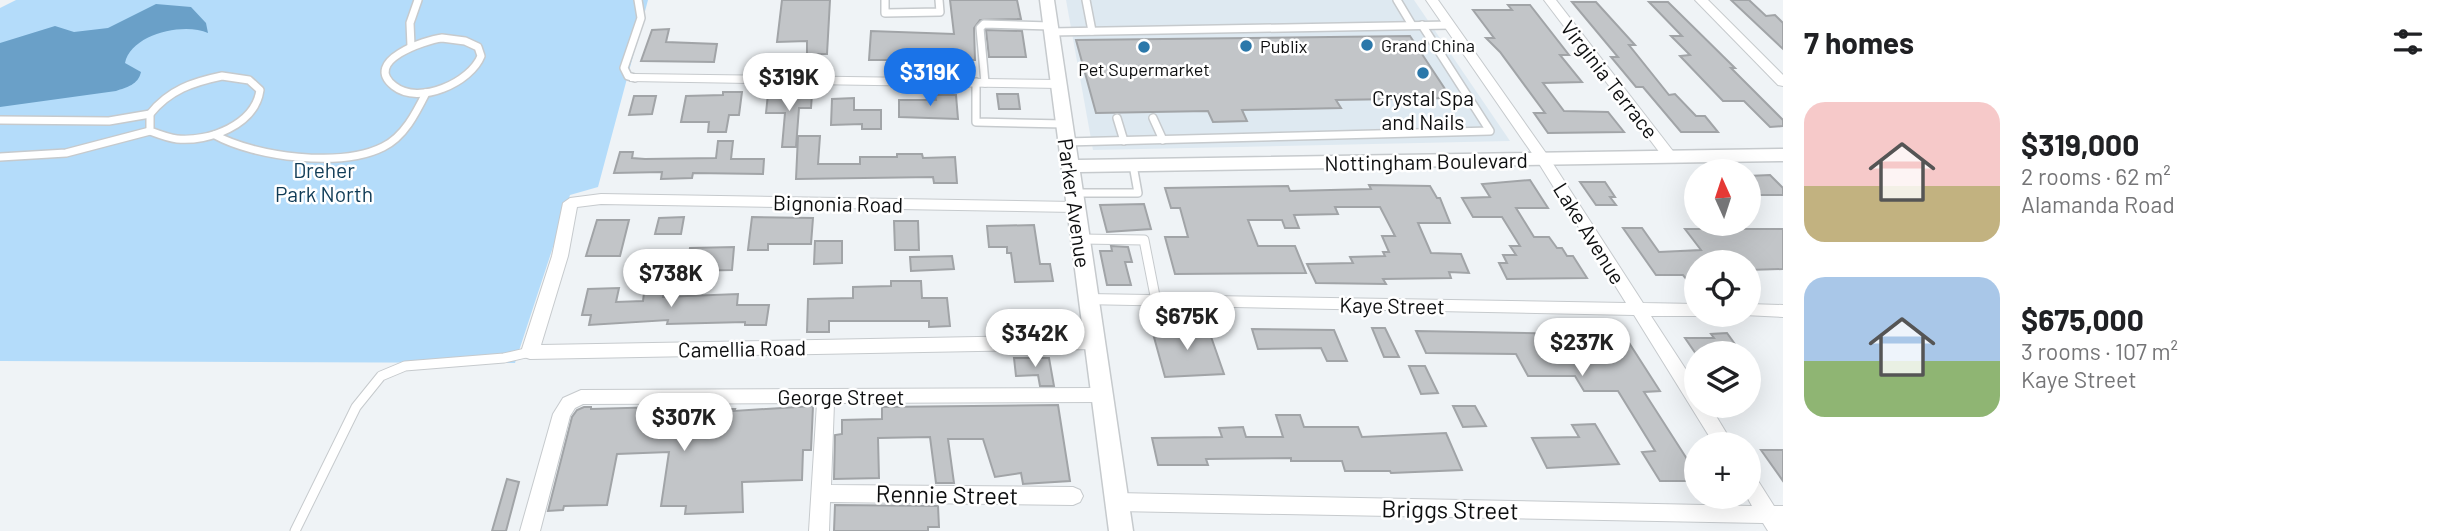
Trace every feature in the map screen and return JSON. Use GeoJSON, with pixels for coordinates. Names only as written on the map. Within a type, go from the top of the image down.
{"type":"FeatureCollection","features":[{"type":"Feature","properties":{"kind":"street","name":"Parker Avenue"},"geometry":{"type":"LineString","coordinates":[[1047,0],[1121,531]]}},
{"type":"Feature","properties":{"kind":"street","name":"Lake Avenue"},"geometry":{"type":"LineString","coordinates":[[1432,0],[1543,159],[1684,381]]}},
{"type":"Feature","properties":{"kind":"street","name":"Virginia Terrace"},"geometry":{"type":"LineString","coordinates":[[1550,0],[1671,158]]}},
{"type":"Feature","properties":{"kind":"street"},"geometry":{"type":"LineString","coordinates":[[1701,0],[1783,82]]}},
{"type":"Feature","properties":{"kind":"street"},"geometry":{"type":"LineString","coordinates":[[635,78],[1058,83]]}},
{"type":"Feature","properties":{"kind":"street","name":"Nottingham Boulevard"},"geometry":{"type":"LineString","coordinates":[[1069,166],[1783,155]]}},
{"type":"Feature","properties":{"kind":"street","name":"Bignonia Road"},"geometry":{"type":"LineString","coordinates":[[530,352],[560,256],[570,203],[601,199],[1074,200]]}},
{"type":"Feature","properties":{"kind":"street","name":"Kaye Street"},"geometry":{"type":"LineString","coordinates":[[1088,300],[1684,310]]}},
{"type":"Feature","properties":{"kind":"street"},"geometry":{"type":"LineString","coordinates":[[1761,310],[1783,311]]}},
{"type":"Feature","properties":{"kind":"street","name":"Camellia Road"},"geometry":{"type":"LineString","coordinates":[[530,352],[1094,342]]}},
{"type":"Feature","properties":{"kind":"street","name":"George Street"},"geometry":{"type":"LineString","coordinates":[[530,531],[562,414],[569,403],[581,397],[1101,395]]}},
{"type":"Feature","properties":{"kind":"street"},"geometry":{"type":"LineString","coordinates":[[820,531],[826,396]]}},
{"type":"Feature","properties":{"kind":"street","name":"Rennie Street"},"geometry":{"type":"LineString","coordinates":[[821,492],[1073,496]]}},
{"type":"Feature","properties":{"kind":"street"},"geometry":{"type":"LineString","coordinates":[[1761,499],[1777,520]]}},
{"type":"Feature","properties":{"kind":"street","name":"Briggs Street"},"geometry":{"type":"LineString","coordinates":[[1117,502],[1777,520]]}},
{"type":"Feature","properties":{"kind":"lane"},"geometry":{"type":"LineString","coordinates":[[411,46],[409,32],[413,9],[418,0]]}},
{"type":"Feature","properties":{"kind":"lane"},"geometry":{"type":"LineString","coordinates":[[635,78],[628,76],[624,68],[641,18],[638,0]]}},
{"type":"Feature","properties":{"kind":"lane"},"geometry":{"type":"LineString","coordinates":[[885,0],[885,13],[940,12],[939,0]]}},
{"type":"Feature","properties":{"kind":"lane"},"geometry":{"type":"LineString","coordinates":[[1086,0],[1092,31]]}},
{"type":"Feature","properties":{"kind":"lane"},"geometry":{"type":"LineString","coordinates":[[1397,0],[1412,25]]}},
{"type":"Feature","properties":{"kind":"lane"},"geometry":{"type":"LineString","coordinates":[[1422,25],[1490,131],[1125,141],[976,122],[981,82],[980,28],[984,24],[1092,31],[1412,25],[1422,25],[1450,25]]}},
{"type":"Feature","properties":{"kind":"lane"},"geometry":{"type":"LineString","coordinates":[[442,38],[457,38],[470,42],[481,54],[477,70],[468,79],[448,88],[426,93],[399,90],[390,85],[386,78],[386,69],[391,61],[411,46],[442,38]]}},
{"type":"Feature","properties":{"kind":"lane"},"geometry":{"type":"LineString","coordinates":[[0,120],[109,121],[150,114],[170,93],[195,82],[222,76],[252,80],[260,86],[262,96],[259,106],[234,127],[215,135],[178,141],[163,138],[150,131],[66,153],[0,157]]}},
{"type":"Feature","properties":{"kind":"lane"},"geometry":{"type":"LineString","coordinates":[[215,135],[231,144],[272,155],[360,154],[383,147],[410,125],[426,93]]}},
{"type":"Feature","properties":{"kind":"lane"},"geometry":{"type":"LineString","coordinates":[[150,114],[150,131]]}},
{"type":"Feature","properties":{"kind":"lane"},"geometry":{"type":"LineString","coordinates":[[1117,118],[1125,141]]}},
{"type":"Feature","properties":{"kind":"lane"},"geometry":{"type":"LineString","coordinates":[[1153,118],[1163,140]]}},
{"type":"Feature","properties":{"kind":"lane"},"geometry":{"type":"LineString","coordinates":[[1074,200],[1138,193],[1133,165]]}},
{"type":"Feature","properties":{"kind":"lane"},"geometry":{"type":"LineString","coordinates":[[1079,239],[1144,240],[1156,301]]}},
{"type":"Feature","properties":{"kind":"lane","name":"Camellia Road"},"geometry":{"type":"LineString","coordinates":[[295,531],[356,407],[381,376],[405,366],[504,358],[530,352]]}},
{"type":"Feature","properties":{"kind":"shaded area"},"geometry":{"type":"Polygon","coordinates":[[[1066,0],[1414,0],[1510,141],[1093,150],[1066,0]]]}},
{"type":"Feature","properties":{"kind":"shaded area"},"geometry":{"type":"Polygon","coordinates":[[[156,4],[191,7],[206,23],[208,33],[198,30],[173,30],[148,38],[129,53],[125,63],[141,72],[140,76],[135,83],[116,91],[0,107],[0,43],[55,26],[74,32],[108,28],[156,4]]]}},
{"type":"Feature","properties":{"kind":"green space","name":"Dreher Park North"},"geometry":{"type":"Polygon","coordinates":[[[16,0],[648,0],[598,187],[570,195],[515,363],[0,361],[0,8],[16,0]]]}},
{"type":"Feature","properties":{"kind":"building"},"geometry":{"type":"Polygon","coordinates":[[[782,0],[830,0],[827,54],[807,54],[807,41],[777,42],[782,0]]]}},
{"type":"Feature","properties":{"kind":"building"},"geometry":{"type":"Polygon","coordinates":[[[950,0],[1017,0],[1021,19],[980,20],[974,28],[975,60],[869,60],[871,31],[954,34],[950,0]]]}},
{"type":"Feature","properties":{"kind":"building"},"geometry":{"type":"Polygon","coordinates":[[[1731,0],[1749,0],[1766,16],[1775,15],[1783,23],[1783,49],[1731,0]]]}},
{"type":"Feature","properties":{"kind":"building"},"geometry":{"type":"Polygon","coordinates":[[[1572,2],[1596,2],[1635,45],[1629,45],[1669,95],[1675,94],[1696,116],[1705,116],[1718,132],[1681,132],[1643,87],[1636,87],[1611,57],[1618,57],[1572,2]]]}},
{"type":"Feature","properties":{"kind":"building"},"geometry":{"type":"Polygon","coordinates":[[[1649,2],[1668,2],[1735,68],[1731,68],[1783,120],[1783,126],[1770,127],[1744,101],[1723,101],[1680,56],[1690,55],[1671,36],[1682,36],[1649,2]]]}},
{"type":"Feature","properties":{"kind":"building"},"geometry":{"type":"Polygon","coordinates":[[[1508,5],[1530,5],[1569,55],[1560,55],[1582,82],[1543,83],[1564,111],[1608,112],[1624,132],[1548,133],[1534,113],[1545,113],[1500,52],[1486,38],[1494,38],[1473,10],[1512,10],[1508,5]]]}},
{"type":"Feature","properties":{"kind":"building"},"geometry":{"type":"Polygon","coordinates":[[[669,29],[666,42],[717,44],[714,62],[641,61],[652,30],[669,29]]]}},
{"type":"Feature","properties":{"kind":"building"},"geometry":{"type":"Polygon","coordinates":[[[986,30],[1022,31],[1026,57],[989,57],[986,30]]]}},
{"type":"Feature","properties":{"kind":"building"},"geometry":{"type":"Polygon","coordinates":[[[1410,36],[1451,98],[1336,100],[1341,108],[1242,110],[1247,121],[1213,122],[1208,111],[1096,113],[1076,40],[1410,36]]]}},
{"type":"Feature","properties":{"kind":"building"},"geometry":{"type":"Polygon","coordinates":[[[723,92],[742,92],[739,115],[729,115],[726,132],[708,132],[709,122],[681,122],[686,96],[723,95],[723,92]]]}},
{"type":"Feature","properties":{"kind":"building"},"geometry":{"type":"Polygon","coordinates":[[[768,94],[812,94],[811,108],[799,108],[796,147],[782,147],[785,113],[766,113],[768,94]]]}},
{"type":"Feature","properties":{"kind":"building"},"geometry":{"type":"Polygon","coordinates":[[[997,94],[1018,94],[1020,109],[999,109],[997,94]]]}},
{"type":"Feature","properties":{"kind":"building"},"geometry":{"type":"Polygon","coordinates":[[[935,95],[956,95],[958,119],[899,117],[899,100],[936,100],[935,95]]]}},
{"type":"Feature","properties":{"kind":"building"},"geometry":{"type":"Polygon","coordinates":[[[634,96],[656,96],[652,114],[629,115],[634,96]]]}},
{"type":"Feature","properties":{"kind":"building"},"geometry":{"type":"Polygon","coordinates":[[[854,98],[854,110],[881,110],[881,129],[862,129],[862,124],[831,125],[832,99],[854,98]]]}},
{"type":"Feature","properties":{"kind":"building"},"geometry":{"type":"Polygon","coordinates":[[[798,136],[820,136],[818,164],[860,164],[860,157],[897,157],[897,154],[922,154],[923,158],[955,157],[957,183],[934,183],[933,177],[796,179],[798,136]]]}},
{"type":"Feature","properties":{"kind":"building"},"geometry":{"type":"Polygon","coordinates":[[[718,141],[733,141],[731,159],[764,159],[763,174],[693,173],[692,178],[661,179],[662,172],[614,173],[620,152],[633,152],[632,158],[645,159],[716,158],[718,141]]]}},
{"type":"Feature","properties":{"kind":"building"},"geometry":{"type":"Polygon","coordinates":[[[1761,175],[1770,175],[1783,188],[1783,195],[1761,195],[1761,175]]]}},
{"type":"Feature","properties":{"kind":"building"},"geometry":{"type":"Polygon","coordinates":[[[1530,180],[1548,208],[1516,208],[1534,237],[1549,237],[1567,256],[1573,256],[1587,278],[1507,279],[1499,263],[1507,263],[1503,255],[1516,255],[1510,246],[1520,246],[1502,217],[1473,217],[1462,198],[1490,197],[1482,184],[1530,180]]]}},
{"type":"Feature","properties":{"kind":"building"},"geometry":{"type":"Polygon","coordinates":[[[1580,182],[1605,182],[1615,197],[1610,197],[1616,205],[1596,205],[1580,182]]]}},
{"type":"Feature","properties":{"kind":"building"},"geometry":{"type":"Polygon","coordinates":[[[1369,185],[1430,186],[1437,198],[1440,198],[1450,223],[1418,223],[1431,253],[1461,254],[1469,273],[1449,272],[1451,278],[1383,279],[1386,284],[1316,283],[1307,264],[1353,263],[1350,257],[1385,256],[1383,252],[1389,252],[1382,236],[1395,236],[1380,207],[1335,207],[1338,214],[1294,215],[1299,228],[1285,228],[1282,220],[1248,220],[1258,246],[1295,246],[1306,273],[1175,274],[1165,237],[1188,237],[1180,208],[1171,208],[1165,188],[1288,186],[1290,191],[1371,189],[1369,185]]]}},
{"type":"Feature","properties":{"kind":"building"},"geometry":{"type":"Polygon","coordinates":[[[1144,204],[1151,229],[1107,232],[1100,205],[1144,204]]]}},
{"type":"Feature","properties":{"kind":"building"},"geometry":{"type":"Polygon","coordinates":[[[684,217],[681,234],[655,234],[659,218],[684,217]]]}},
{"type":"Feature","properties":{"kind":"building"},"geometry":{"type":"Polygon","coordinates":[[[752,217],[813,218],[811,244],[768,244],[768,250],[748,250],[752,217]]]}},
{"type":"Feature","properties":{"kind":"building"},"geometry":{"type":"Polygon","coordinates":[[[597,220],[629,220],[620,256],[586,256],[597,220]]]}},
{"type":"Feature","properties":{"kind":"building"},"geometry":{"type":"Polygon","coordinates":[[[894,221],[918,221],[919,250],[895,250],[894,221]]]}},
{"type":"Feature","properties":{"kind":"building"},"geometry":{"type":"Polygon","coordinates":[[[1034,225],[1040,264],[1050,264],[1053,281],[1015,282],[1011,253],[1007,253],[1007,247],[989,247],[987,226],[1034,225]]]}},
{"type":"Feature","properties":{"kind":"building"},"geometry":{"type":"Polygon","coordinates":[[[1623,228],[1642,228],[1659,252],[1684,251],[1684,276],[1656,275],[1623,228]]]}},
{"type":"Feature","properties":{"kind":"building"},"geometry":{"type":"Polygon","coordinates":[[[1761,229],[1783,229],[1783,269],[1761,270],[1761,250],[1701,250],[1690,236],[1761,236],[1761,229]]]}},
{"type":"Feature","properties":{"kind":"building"},"geometry":{"type":"Polygon","coordinates":[[[815,241],[842,241],[842,263],[814,264],[815,241]]]}},
{"type":"Feature","properties":{"kind":"building"},"geometry":{"type":"Polygon","coordinates":[[[1111,246],[1128,247],[1132,262],[1125,262],[1131,285],[1107,285],[1100,251],[1112,251],[1111,246]]]}},
{"type":"Feature","properties":{"kind":"building"},"geometry":{"type":"Polygon","coordinates":[[[734,247],[732,270],[686,271],[690,248],[734,247]]]}},
{"type":"Feature","properties":{"kind":"building"},"geometry":{"type":"Polygon","coordinates":[[[952,256],[954,269],[911,271],[910,257],[952,256]]]}},
{"type":"Feature","properties":{"kind":"building"},"geometry":{"type":"Polygon","coordinates":[[[891,281],[921,281],[922,298],[947,298],[950,326],[929,327],[929,321],[829,321],[829,332],[807,332],[808,299],[853,298],[853,287],[891,286],[891,281]]]}},
{"type":"Feature","properties":{"kind":"building"},"geometry":{"type":"Polygon","coordinates":[[[619,288],[616,302],[643,301],[644,293],[664,292],[663,297],[738,294],[737,305],[769,305],[766,325],[745,325],[745,322],[667,324],[668,320],[589,325],[591,315],[582,315],[588,289],[619,288]]]}},
{"type":"Feature","properties":{"kind":"building"},"geometry":{"type":"Polygon","coordinates":[[[1208,328],[1224,374],[1165,377],[1152,330],[1208,328]]]}},
{"type":"Feature","properties":{"kind":"building"},"geometry":{"type":"Polygon","coordinates":[[[1372,328],[1385,328],[1399,357],[1384,357],[1372,328]]]}},
{"type":"Feature","properties":{"kind":"building"},"geometry":{"type":"Polygon","coordinates":[[[1252,329],[1334,330],[1347,361],[1327,361],[1321,348],[1258,349],[1252,329]]]}},
{"type":"Feature","properties":{"kind":"building"},"geometry":{"type":"Polygon","coordinates":[[[1416,331],[1624,335],[1660,391],[1644,392],[1684,454],[1684,481],[1660,481],[1642,452],[1655,451],[1618,391],[1584,391],[1575,376],[1528,376],[1516,354],[1426,353],[1416,331]]]}},
{"type":"Feature","properties":{"kind":"building"},"geometry":{"type":"Polygon","coordinates":[[[1727,333],[1733,341],[1687,341],[1685,338],[1714,338],[1711,334],[1727,333]]]}},
{"type":"Feature","properties":{"kind":"building"},"geometry":{"type":"Polygon","coordinates":[[[1014,358],[1049,358],[1054,386],[1040,386],[1038,375],[1016,376],[1014,358]]]}},
{"type":"Feature","properties":{"kind":"building"},"geometry":{"type":"Polygon","coordinates":[[[1409,366],[1425,366],[1438,393],[1421,394],[1409,366]]]}},
{"type":"Feature","properties":{"kind":"building"},"geometry":{"type":"Polygon","coordinates":[[[1058,405],[1070,481],[1023,484],[1021,473],[995,477],[983,439],[948,439],[954,483],[936,483],[930,437],[878,438],[879,478],[834,479],[835,435],[842,434],[842,420],[882,419],[882,407],[1058,405]]]}},
{"type":"Feature","properties":{"kind":"building"},"geometry":{"type":"Polygon","coordinates":[[[698,406],[697,409],[735,409],[734,411],[813,406],[811,450],[803,450],[802,480],[742,482],[743,512],[685,514],[686,506],[661,506],[669,452],[617,454],[607,505],[564,506],[563,510],[548,511],[572,417],[577,410],[584,407],[698,406]]]}},
{"type":"Feature","properties":{"kind":"building"},"geometry":{"type":"Polygon","coordinates":[[[1453,406],[1475,406],[1486,426],[1463,427],[1453,406]]]}},
{"type":"Feature","properties":{"kind":"building"},"geometry":{"type":"Polygon","coordinates":[[[1276,415],[1300,415],[1304,427],[1358,427],[1362,437],[1446,433],[1462,470],[1391,473],[1345,471],[1342,461],[1291,461],[1291,458],[1206,459],[1208,465],[1158,465],[1152,438],[1222,437],[1219,428],[1243,427],[1246,437],[1283,437],[1276,415]]]}},
{"type":"Feature","properties":{"kind":"building"},"geometry":{"type":"Polygon","coordinates":[[[1595,424],[1619,464],[1547,468],[1532,438],[1579,437],[1572,425],[1595,424]]]}},
{"type":"Feature","properties":{"kind":"building"},"geometry":{"type":"Polygon","coordinates":[[[1761,450],[1783,450],[1783,481],[1761,450]]]}},
{"type":"Feature","properties":{"kind":"building"},"geometry":{"type":"Polygon","coordinates":[[[507,479],[519,482],[506,531],[492,531],[507,479]]]}},
{"type":"Feature","properties":{"kind":"building"},"geometry":{"type":"Polygon","coordinates":[[[835,505],[938,506],[939,527],[928,527],[928,531],[834,531],[835,505]]]}},
{"type":"Feature","properties":{"kind":"place","name":"Grand China"},"geometry":{"type":"Point","coordinates":[1367,45]}},
{"type":"Feature","properties":{"kind":"place","name":"Publix"},"geometry":{"type":"Point","coordinates":[1246,46]}},
{"type":"Feature","properties":{"kind":"place","name":"Pet Supermarket"},"geometry":{"type":"Point","coordinates":[1144,47]}},
{"type":"Feature","properties":{"kind":"place","name":"Crystal Spa and Nails"},"geometry":{"type":"Point","coordinates":[1423,73]}}]}
